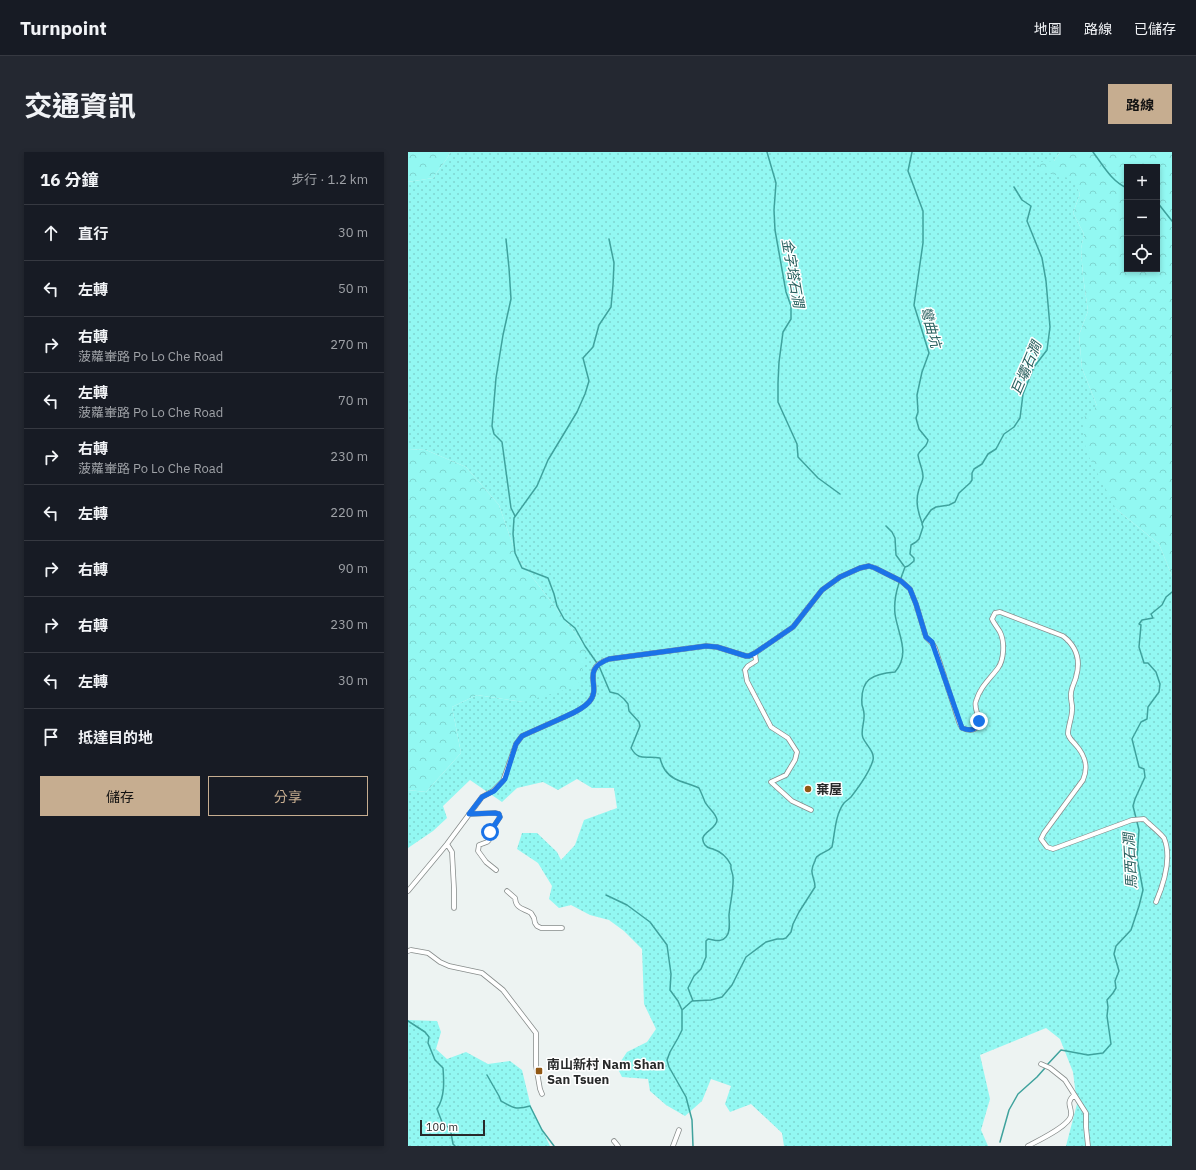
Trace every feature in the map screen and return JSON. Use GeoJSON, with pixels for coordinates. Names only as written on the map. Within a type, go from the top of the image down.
{"type":"FeatureCollection","features":[{"type":"Feature","properties":{"kind":"street"},"geometry":{"type":"LineString","coordinates":[[408,891],[447,844],[482,797],[494,791],[505,779],[516,744],[522,736],[577,712],[590,701],[594,692],[593,672],[602,661],[706,646],[717,647],[749,656],[793,627],[822,590],[840,577],[860,568],[869,566],[901,581],[910,589],[926,637],[932,642],[962,728],[968,730],[978,726],[979,721],[975,703],[977,696],[988,679],[1001,664],[1003,640],[992,619],[995,613],[1000,612],[1063,636],[1075,648],[1078,660],[1077,675],[1071,693],[1072,710],[1068,734],[1082,752],[1087,767],[1086,774],[1041,839],[1046,847],[1053,849],[1136,820],[1144,819],[1164,838],[1171,850],[1168,871],[1156,902]]}},
{"type":"Feature","properties":{"kind":"street"},"geometry":{"type":"LineString","coordinates":[[755,653],[756,661],[745,670],[747,680],[771,727],[788,738],[796,752],[796,760],[786,775],[771,782],[792,801],[811,810]]}},
{"type":"Feature","properties":{"kind":"street"},"geometry":{"type":"LineString","coordinates":[[469,814],[499,814],[500,817],[490,832],[489,840],[479,844],[478,852],[486,862],[496,870]]}},
{"type":"Feature","properties":{"kind":"street"},"geometry":{"type":"LineString","coordinates":[[447,844],[452,852],[454,908]]}},
{"type":"Feature","properties":{"kind":"street"},"geometry":{"type":"LineString","coordinates":[[507,891],[515,898],[515,903],[518,907],[531,913],[537,926],[541,928],[562,928]]}},
{"type":"Feature","properties":{"kind":"street"},"geometry":{"type":"LineString","coordinates":[[408,950],[428,953],[440,962],[449,966],[482,973],[503,990],[536,1033],[536,1066],[542,1094]]}},
{"type":"Feature","properties":{"kind":"street"},"geometry":{"type":"LineString","coordinates":[[1042,1064],[1049,1067],[1065,1080],[1086,1113],[1088,1146]]}},
{"type":"Feature","properties":{"kind":"street"},"geometry":{"type":"LineString","coordinates":[[1028,1146],[1044,1138],[1068,1122],[1071,1115],[1069,1102],[1074,1095]]}},
{"type":"Feature","properties":{"kind":"street"},"geometry":{"type":"LineString","coordinates":[[673,1146],[679,1130]]}},
{"type":"Feature","properties":{"kind":"street"},"geometry":{"type":"LineString","coordinates":[[614,1140],[618,1146]]}},
{"type":"Feature","properties":{"kind":"green space"},"geometry":{"type":"Polygon","coordinates":[[[408,152],[450,152],[433,178],[408,182],[408,152]]]}},
{"type":"Feature","properties":{"kind":"green space"},"geometry":{"type":"Polygon","coordinates":[[[450,152],[1060,152],[1054,161],[1074,179],[1080,194],[1073,213],[1084,234],[1081,249],[1088,311],[1079,335],[1082,368],[1097,406],[1116,509],[1159,544],[1172,576],[1172,1146],[1066,1146],[1077,1104],[1073,1072],[1060,1039],[1046,1028],[980,1055],[990,1099],[981,1130],[988,1146],[784,1146],[782,1133],[751,1104],[730,1112],[725,1104],[731,1086],[711,1079],[702,1101],[685,1116],[666,1105],[650,1091],[648,1079],[622,1077],[617,1067],[627,1052],[647,1042],[656,1029],[644,1004],[642,949],[624,931],[609,920],[590,915],[571,905],[559,908],[549,899],[552,886],[538,863],[517,849],[522,833],[537,833],[557,852],[561,860],[575,845],[584,820],[617,808],[614,788],[592,788],[577,779],[558,790],[543,782],[517,788],[502,802],[470,780],[443,806],[447,818],[433,831],[408,848],[408,790],[426,792],[461,753],[452,707],[477,695],[523,702],[587,649],[517,557],[499,505],[466,467],[426,450],[408,449],[408,182],[433,178],[450,152]]]}},
{"type":"Feature","properties":{"kind":"green space"},"geometry":{"type":"Polygon","coordinates":[[[1060,152],[1172,152],[1172,576],[1159,544],[1116,509],[1086,451],[1082,419],[1097,406],[1082,368],[1079,335],[1088,311],[1081,249],[1084,234],[1073,213],[1080,194],[1073,179],[1038,171],[1040,162],[1054,161],[1060,152]]]}},
{"type":"Feature","properties":{"kind":"green space"},"geometry":{"type":"Polygon","coordinates":[[[408,449],[426,450],[466,467],[499,505],[517,557],[587,649],[578,686],[523,702],[477,695],[452,707],[461,753],[426,792],[408,790],[408,449]]]}},
{"type":"Feature","properties":{"kind":"green space"},"geometry":{"type":"Polygon","coordinates":[[[408,1020],[437,1021],[441,1032],[436,1049],[447,1059],[466,1052],[488,1064],[510,1061],[522,1070],[531,1107],[550,1146],[408,1146],[408,1020]]]}},
{"type":"Feature","properties":{"kind":"waterway","name":"金字塔石澗"},"geometry":{"type":"LineString","coordinates":[[767,152],[776,183],[774,210],[775,230],[786,292],[791,306],[791,319],[783,332],[779,362],[778,402],[797,444],[798,457],[818,478],[840,494]]}},
{"type":"Feature","properties":{"kind":"waterway","name":"彎曲坑"},"geometry":{"type":"LineString","coordinates":[[912,152],[908,171],[923,211],[923,243],[914,305],[929,353],[922,372],[917,395],[918,412],[916,418],[919,429],[928,440],[918,455],[923,480],[919,489],[917,502],[922,523]]}},
{"type":"Feature","properties":{"kind":"waterway"},"geometry":{"type":"LineString","coordinates":[[1093,152],[1112,177],[1124,186]]}},
{"type":"Feature","properties":{"kind":"waterway","name":"巨壩石澗"},"geometry":{"type":"LineString","coordinates":[[905,567],[914,561],[914,558],[910,554],[911,545],[919,539],[923,527],[922,524],[931,510],[936,507],[949,505],[955,502],[959,493],[972,480],[972,473],[974,469],[982,464],[988,454],[996,449],[1004,434],[1014,427],[1020,418],[1023,394],[1034,367],[1047,350],[1050,327],[1046,281],[1042,258],[1027,221],[1031,206],[1022,200],[1014,187]]}},
{"type":"Feature","properties":{"kind":"waterway"},"geometry":{"type":"LineString","coordinates":[[1160,206],[1172,221]]}},
{"type":"Feature","properties":{"kind":"waterway"},"geometry":{"type":"LineString","coordinates":[[506,239],[511,299],[496,378],[492,426],[494,434],[502,442],[511,508],[515,516]]}},
{"type":"Feature","properties":{"kind":"waterway"},"geometry":{"type":"LineString","coordinates":[[609,239],[614,263],[611,307],[599,325],[593,347],[583,358],[589,381],[577,412],[548,460],[537,486],[514,518],[513,534],[515,553],[522,568],[548,578],[557,606],[564,619],[575,628],[599,666],[610,692],[618,694],[624,699],[628,704],[629,711],[639,722],[640,726],[631,748],[634,752],[640,757],[660,758],[668,774],[680,781],[699,788],[705,802],[716,817],[716,823],[705,834],[703,841],[707,847],[724,855],[731,865],[733,882],[729,915],[729,930],[728,935],[722,940],[718,941],[708,939],[706,941],[706,957],[701,969],[694,976],[688,988],[693,1001]]}},
{"type":"Feature","properties":{"kind":"waterway"},"geometry":{"type":"LineString","coordinates":[[886,526],[895,538],[896,555],[904,566]]}},
{"type":"Feature","properties":{"kind":"waterway"},"geometry":{"type":"LineString","coordinates":[[901,578],[905,567]]}},
{"type":"Feature","properties":{"kind":"waterway"},"geometry":{"type":"LineString","coordinates":[[682,1010],[692,1001],[711,1000],[722,997],[732,985],[746,957],[766,942],[786,938],[791,932],[799,912],[815,887],[812,869],[816,858],[832,847],[837,819],[841,808],[860,784],[873,760],[872,751],[864,741],[862,735],[864,717],[862,705],[863,689],[865,684],[874,676],[895,672],[900,665],[902,658],[902,644],[895,614],[899,583]]}},
{"type":"Feature","properties":{"kind":"waterway","name":"馬西石澗"},"geometry":{"type":"LineString","coordinates":[[1047,1065],[1061,1050],[1088,1055],[1103,1053],[1111,1044],[1107,1016],[1107,1000],[1116,988],[1115,981],[1119,971],[1114,954],[1116,946],[1131,930],[1143,890],[1137,858],[1139,830],[1133,806],[1145,777],[1144,769],[1139,767],[1132,739],[1141,722],[1147,719],[1148,707],[1159,692],[1160,684],[1156,672],[1148,663],[1144,663],[1139,647],[1141,625],[1139,624],[1142,620],[1153,618],[1151,614],[1162,605],[1166,597],[1172,592]]}},
{"type":"Feature","properties":{"kind":"waterway"},"geometry":{"type":"LineString","coordinates":[[606,895],[627,905],[650,922],[667,945],[671,974],[670,990],[678,1001],[682,1010],[682,1030],[667,1060],[669,1067],[686,1097],[692,1120],[693,1146]]}},
{"type":"Feature","properties":{"kind":"waterway"},"geometry":{"type":"LineString","coordinates":[[408,1021],[425,1032],[429,1037],[428,1043],[435,1060],[443,1068],[443,1094],[437,1109],[442,1122],[448,1127],[451,1133],[453,1144],[455,1146]]}},
{"type":"Feature","properties":{"kind":"waterway","name":"馬西石澗"},"geometry":{"type":"LineString","coordinates":[[1000,1142],[1009,1110],[1018,1094],[1045,1068]]}},
{"type":"Feature","properties":{"kind":"waterway"},"geometry":{"type":"LineString","coordinates":[[487,1075],[501,1101],[515,1108],[530,1106],[542,1130],[554,1146]]}},
{"type":"Feature","properties":{"kind":"place","name":"棄屋"},"geometry":{"type":"Point","coordinates":[808,789]}},
{"type":"Feature","properties":{"kind":"place","name":"南山新村 Nam Shan San Tsuen"},"geometry":{"type":"Point","coordinates":[539,1071]}},
{"type":"Feature","properties":{"kind":"route"},"geometry":{"type":"LineString","coordinates":[[490,832],[500,817],[499,814],[469,814],[482,797],[494,791],[505,779],[516,744],[522,736],[577,712],[587,705],[593,697],[594,692],[593,672],[602,661],[706,646],[717,647],[749,656],[793,627],[822,590],[840,577],[860,568],[869,566],[875,568],[901,581],[910,589],[926,637],[932,642],[962,728],[968,730],[973,729],[978,726],[979,721]]}}]}
